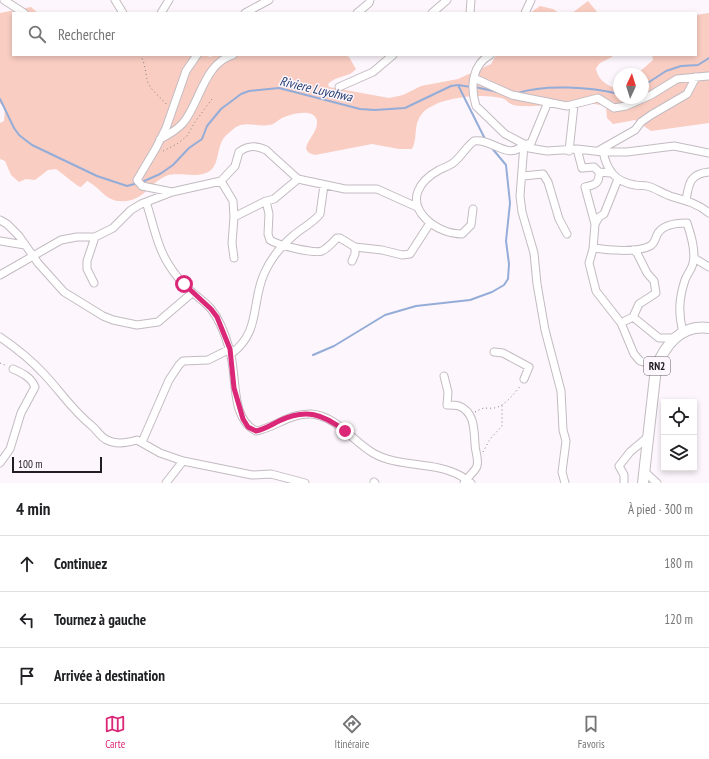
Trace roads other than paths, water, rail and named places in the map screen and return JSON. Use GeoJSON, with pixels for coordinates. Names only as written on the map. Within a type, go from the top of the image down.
{"type":"FeatureCollection","features":[{"type":"Feature","properties":{"kind":"highway","name":"RN2"},"geometry":{"type":"LineString","coordinates":[[643,483],[657,366],[662,353],[674,338],[683,332],[692,328],[709,328]]}},
{"type":"Feature","properties":{"kind":"street"},"geometry":{"type":"LineString","coordinates":[[4,0],[22,12]]}},
{"type":"Feature","properties":{"kind":"street"},"geometry":{"type":"LineString","coordinates":[[115,0],[122,12]]}},
{"type":"Feature","properties":{"kind":"street"},"geometry":{"type":"LineString","coordinates":[[162,12],[169,0]]}},
{"type":"Feature","properties":{"kind":"street"},"geometry":{"type":"LineString","coordinates":[[247,12],[269,0]]}},
{"type":"Feature","properties":{"kind":"street"},"geometry":{"type":"LineString","coordinates":[[358,12],[370,0]]}},
{"type":"Feature","properties":{"kind":"street"},"geometry":{"type":"LineString","coordinates":[[433,12],[447,0]]}},
{"type":"Feature","properties":{"kind":"street"},"geometry":{"type":"LineString","coordinates":[[470,12],[471,0]]}},
{"type":"Feature","properties":{"kind":"street"},"geometry":{"type":"LineString","coordinates":[[525,12],[531,0]]}},
{"type":"Feature","properties":{"kind":"street"},"geometry":{"type":"LineString","coordinates":[[172,192],[138,182],[166,128],[170,111],[186,71],[196,56]]}},
{"type":"Feature","properties":{"kind":"street"},"geometry":{"type":"LineString","coordinates":[[160,139],[174,132],[183,123],[211,73],[221,62],[231,56]]}},
{"type":"Feature","properties":{"kind":"street"},"geometry":{"type":"LineString","coordinates":[[339,87],[373,72],[392,56]]}},
{"type":"Feature","properties":{"kind":"street"},"geometry":{"type":"LineString","coordinates":[[489,56],[477,66],[473,87],[476,106],[505,134],[527,146],[547,152],[573,150],[627,152],[674,146],[709,153]]}},
{"type":"Feature","properties":{"kind":"street"},"geometry":{"type":"LineString","coordinates":[[474,78],[512,95],[566,106],[598,98],[614,108],[626,106],[651,95],[677,79],[708,76]]}},
{"type":"Feature","properties":{"kind":"street"},"geometry":{"type":"LineString","coordinates":[[601,152],[635,130],[646,118],[687,94],[696,77]]}},
{"type":"Feature","properties":{"kind":"street"},"geometry":{"type":"LineString","coordinates":[[548,102],[527,146],[520,196],[524,222],[534,253],[537,284],[545,330],[561,391],[563,430],[566,441],[562,472],[565,483]]}},
{"type":"Feature","properties":{"kind":"street"},"geometry":{"type":"LineString","coordinates":[[574,105],[573,150],[581,168],[594,167],[599,172],[600,178],[594,185],[585,187],[595,224],[594,248],[588,263],[596,291],[621,323],[634,354],[640,361],[657,366]]}},
{"type":"Feature","properties":{"kind":"street"},"geometry":{"type":"LineString","coordinates":[[417,207],[416,199],[422,186],[438,171],[453,163],[474,141],[487,142],[512,152],[527,146]]}},
{"type":"Feature","properties":{"kind":"street"},"geometry":{"type":"LineString","coordinates":[[0,275],[61,240],[77,237],[95,237],[113,228],[131,210],[146,202],[172,192],[221,181],[235,166],[239,152],[252,146],[259,146],[266,150],[279,164],[298,178],[324,185],[345,188],[377,189],[390,194],[417,207],[430,223],[447,232],[462,234],[471,225],[473,208]]}},
{"type":"Feature","properties":{"kind":"street"},"geometry":{"type":"LineString","coordinates":[[601,152],[610,173],[618,179],[635,186],[656,188],[668,196],[696,204],[709,213]]}},
{"type":"Feature","properties":{"kind":"street"},"geometry":{"type":"LineString","coordinates":[[599,172],[610,173]]}},
{"type":"Feature","properties":{"kind":"street"},"geometry":{"type":"LineString","coordinates":[[686,200],[690,181],[700,173],[709,172]]}},
{"type":"Feature","properties":{"kind":"street"},"geometry":{"type":"LineString","coordinates":[[522,176],[543,174],[548,182],[559,219],[567,234]]}},
{"type":"Feature","properties":{"kind":"street"},"geometry":{"type":"LineString","coordinates":[[234,217],[266,201],[274,199],[298,178]]}},
{"type":"Feature","properties":{"kind":"street"},"geometry":{"type":"LineString","coordinates":[[595,224],[598,217],[604,214],[618,179]]}},
{"type":"Feature","properties":{"kind":"street"},"geometry":{"type":"LineString","coordinates":[[221,181],[233,201],[234,217],[232,243],[234,258]]}},
{"type":"Feature","properties":{"kind":"street"},"geometry":{"type":"LineString","coordinates":[[142,442],[169,380],[183,361],[208,360],[230,351],[242,343],[252,327],[263,275],[283,245],[320,214],[324,185]]}},
{"type":"Feature","properties":{"kind":"street"},"geometry":{"type":"LineString","coordinates":[[266,201],[269,214],[268,234],[270,240],[283,245],[318,252],[324,250],[337,238],[340,238],[355,247],[382,250],[402,255],[410,254],[430,223]]}},
{"type":"Feature","properties":{"kind":"street"},"geometry":{"type":"LineString","coordinates":[[146,202],[161,251],[176,275],[211,309],[217,317],[230,351],[234,388],[243,419],[248,427],[256,431],[288,417],[310,414],[320,416],[330,419],[364,446],[385,458],[446,470],[458,474],[467,482],[477,467],[478,459],[474,443],[475,434],[470,416],[466,411],[458,406],[447,405],[448,392],[444,376]]}},
{"type":"Feature","properties":{"kind":"street"},"geometry":{"type":"LineString","coordinates":[[0,220],[12,229],[33,256],[70,297],[103,316],[124,323],[137,325],[158,322],[192,292]]}},
{"type":"Feature","properties":{"kind":"street"},"geometry":{"type":"LineString","coordinates":[[594,248],[633,250],[651,246],[662,228],[678,223],[687,223],[694,258],[685,280],[678,314],[683,332]]}},
{"type":"Feature","properties":{"kind":"street"},"geometry":{"type":"LineString","coordinates":[[94,283],[87,268],[87,261],[95,237]]}},
{"type":"Feature","properties":{"kind":"street"},"geometry":{"type":"LineString","coordinates":[[0,241],[25,245]]}},
{"type":"Feature","properties":{"kind":"street"},"geometry":{"type":"LineString","coordinates":[[352,261],[355,254],[355,247]]}},
{"type":"Feature","properties":{"kind":"street"},"geometry":{"type":"LineString","coordinates":[[621,323],[633,317],[639,304],[656,293],[654,281],[647,273],[637,253],[633,250]]}},
{"type":"Feature","properties":{"kind":"street"},"geometry":{"type":"LineString","coordinates":[[694,258],[708,266]]}},
{"type":"Feature","properties":{"kind":"street"},"geometry":{"type":"LineString","coordinates":[[633,317],[659,338],[674,338]]}},
{"type":"Feature","properties":{"kind":"street"},"geometry":{"type":"LineString","coordinates":[[0,337],[30,360],[80,418],[93,427],[99,435],[107,440],[117,443],[128,443],[136,440],[160,453],[183,461],[252,475],[271,474],[305,483]]}},
{"type":"Feature","properties":{"kind":"street"},"geometry":{"type":"LineString","coordinates":[[494,352],[503,353],[529,367],[524,379]]}},
{"type":"Feature","properties":{"kind":"street"},"geometry":{"type":"LineString","coordinates":[[0,463],[10,449],[21,413],[35,387],[33,382],[26,375],[12,369]]}},
{"type":"Feature","properties":{"kind":"street"},"geometry":{"type":"LineString","coordinates":[[624,483],[624,475],[619,466],[630,452],[649,436]]}},
{"type":"Feature","properties":{"kind":"street"},"geometry":{"type":"LineString","coordinates":[[166,483],[183,461]]}},
{"type":"Feature","properties":{"kind":"street"},"geometry":{"type":"LineString","coordinates":[[644,471],[657,483]]}},
{"type":"Feature","properties":{"kind":"waterway","name":"Riviere Luyohwa"},"geometry":{"type":"LineString","coordinates":[[649,82],[666,71],[681,66],[698,65],[709,58]]}},
{"type":"Feature","properties":{"kind":"waterway"},"geometry":{"type":"LineString","coordinates":[[458,85],[486,141]]}},
{"type":"Feature","properties":{"kind":"waterway","name":"Riviere Luyohwa"},"geometry":{"type":"LineString","coordinates":[[142,182],[160,174],[173,165],[189,148],[202,139],[207,126],[221,109],[241,94],[249,91],[279,88],[360,109],[375,110],[405,108],[451,86],[458,85],[471,87]]}},
{"type":"Feature","properties":{"kind":"waterway","name":"Riviere Luyohwa"},"geometry":{"type":"LineString","coordinates":[[475,87],[498,92]]}},
{"type":"Feature","properties":{"kind":"waterway","name":"Riviere Luyohwa"},"geometry":{"type":"LineString","coordinates":[[518,93],[541,88],[582,88],[613,93]]}},
{"type":"Feature","properties":{"kind":"waterway","name":"Riviere Luyohwa"},"geometry":{"type":"LineString","coordinates":[[0,99],[14,128],[19,135],[32,145],[97,176],[127,186],[138,183]]}},
{"type":"Feature","properties":{"kind":"waterway"},"geometry":{"type":"LineString","coordinates":[[313,355],[334,346],[385,315],[416,306],[470,300],[492,292],[504,285],[508,279],[509,264],[506,241],[510,203],[506,165],[491,147]]}}]}
